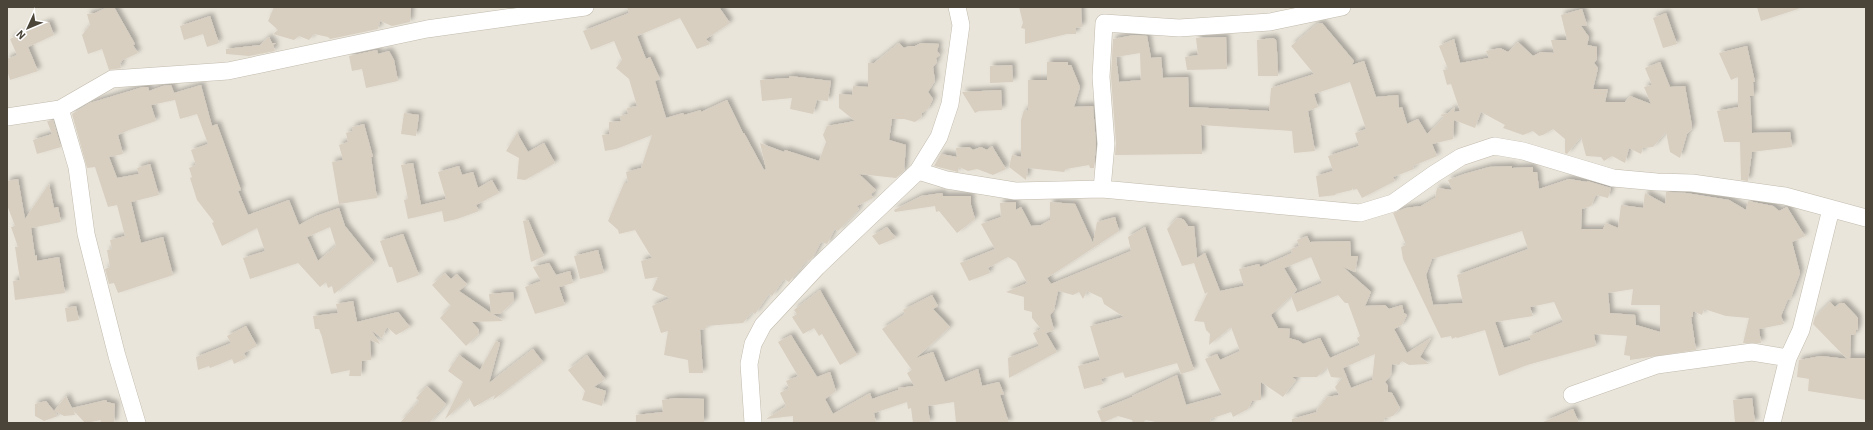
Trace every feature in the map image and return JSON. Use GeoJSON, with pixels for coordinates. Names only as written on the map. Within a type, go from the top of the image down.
{"type":"FeatureCollection","features":[{"type":"Feature","properties":{"kind":"street"},"geometry":{"type":"LineString","coordinates":[[7,117],[60,109],[112,79],[228,71],[427,29],[584,7]]}},
{"type":"Feature","properties":{"kind":"street"},"geometry":{"type":"LineString","coordinates":[[753,423],[749,364],[753,344],[763,325],[817,267],[918,171],[939,137],[950,104],[961,24],[956,7]]}},
{"type":"Feature","properties":{"kind":"street"},"geometry":{"type":"LineString","coordinates":[[1102,189],[1106,144],[1101,77],[1104,23],[1179,28],[1270,22],[1342,7]]}},
{"type":"Feature","properties":{"kind":"street"},"geometry":{"type":"LineString","coordinates":[[60,109],[77,167],[86,234],[117,356],[137,423]]}},
{"type":"Feature","properties":{"kind":"street"},"geometry":{"type":"LineString","coordinates":[[918,171],[947,180],[1015,191],[1102,189],[1360,213],[1393,203],[1461,157],[1494,146],[1523,151],[1613,178],[1657,182],[1692,182],[1785,196],[1866,218]]}},
{"type":"Feature","properties":{"kind":"street"},"geometry":{"type":"LineString","coordinates":[[1772,423],[1788,358],[1801,330],[1831,209]]}},
{"type":"Feature","properties":{"kind":"street"},"geometry":{"type":"LineString","coordinates":[[1572,395],[1657,365],[1752,352],[1788,358]]}},
{"type":"Feature","properties":{"kind":"shaded area"},"geometry":{"type":"Polygon","coordinates":[[[7,7],[1866,7],[1866,423],[7,423],[7,7]]]}},
{"type":"Feature","properties":{"kind":"building"},"geometry":{"type":"Polygon","coordinates":[[[108,7],[114,7],[135,44],[133,45],[138,53],[121,61],[121,68],[109,70],[102,49],[88,54],[82,35],[90,25],[87,14],[95,13],[108,7]]]}},
{"type":"Feature","properties":{"kind":"building"},"geometry":{"type":"Polygon","coordinates":[[[274,7],[411,7],[410,22],[392,26],[380,21],[378,29],[330,39],[328,37],[314,34],[309,40],[299,36],[294,40],[273,34],[278,30],[268,21],[274,7]]]}},
{"type":"Feature","properties":{"kind":"building"},"geometry":{"type":"Polygon","coordinates":[[[627,7],[719,7],[730,23],[706,39],[710,44],[697,49],[680,18],[637,36],[646,59],[650,57],[660,79],[655,81],[666,118],[683,113],[684,115],[701,110],[701,112],[727,100],[743,133],[764,170],[766,169],[760,143],[784,152],[785,150],[819,161],[826,142],[823,135],[827,126],[855,121],[839,108],[839,94],[852,95],[853,86],[868,87],[868,63],[874,63],[899,43],[904,48],[921,43],[939,44],[937,51],[940,55],[936,58],[937,62],[933,67],[935,81],[928,92],[933,99],[928,109],[922,113],[921,118],[915,122],[904,119],[892,119],[889,140],[906,145],[904,171],[896,178],[859,174],[876,190],[871,194],[873,198],[857,206],[859,209],[838,231],[835,229],[827,244],[821,242],[813,257],[809,261],[807,260],[789,282],[784,279],[772,296],[769,294],[755,314],[752,312],[743,323],[706,326],[707,328],[700,330],[703,373],[689,373],[688,360],[664,355],[668,331],[661,333],[652,306],[670,298],[652,290],[658,277],[645,279],[641,261],[652,258],[635,230],[619,234],[618,230],[608,221],[624,183],[628,183],[626,172],[641,168],[652,135],[616,149],[605,151],[602,135],[609,134],[609,122],[621,121],[620,116],[628,114],[627,108],[637,106],[629,79],[616,68],[622,60],[614,41],[591,50],[583,31],[629,13],[627,7]]]}},
{"type":"Feature","properties":{"kind":"building"},"geometry":{"type":"Polygon","coordinates":[[[1019,7],[1081,7],[1082,27],[1076,28],[1076,34],[1067,34],[1025,44],[1025,29],[1021,28],[1023,23],[1019,7]]]}},
{"type":"Feature","properties":{"kind":"building"},"geometry":{"type":"Polygon","coordinates":[[[1757,7],[1798,7],[1798,9],[1761,21],[1757,7]]]}},
{"type":"Feature","properties":{"kind":"building"},"geometry":{"type":"Polygon","coordinates":[[[1582,9],[1587,25],[1581,26],[1589,37],[1587,45],[1597,47],[1597,59],[1594,63],[1598,68],[1593,89],[1608,89],[1605,102],[1625,102],[1630,96],[1651,104],[1644,87],[1652,85],[1645,68],[1660,62],[1670,87],[1685,86],[1692,126],[1691,130],[1687,134],[1680,158],[1670,152],[1666,132],[1653,147],[1643,148],[1641,154],[1629,148],[1625,163],[1612,156],[1604,161],[1601,157],[1586,156],[1581,137],[1567,154],[1565,153],[1565,139],[1553,129],[1539,136],[1533,131],[1523,135],[1503,128],[1505,125],[1481,112],[1475,128],[1454,120],[1453,139],[1432,144],[1437,156],[1413,166],[1414,169],[1393,177],[1395,181],[1362,198],[1357,189],[1353,190],[1352,187],[1352,190],[1335,194],[1336,195],[1319,197],[1316,176],[1333,171],[1328,156],[1359,146],[1355,133],[1366,129],[1350,82],[1314,94],[1318,107],[1308,111],[1315,151],[1294,153],[1292,131],[1201,125],[1202,154],[1115,155],[1116,143],[1111,77],[1113,39],[1134,35],[1147,36],[1151,58],[1161,57],[1163,78],[1188,77],[1189,107],[1269,111],[1271,88],[1314,74],[1291,46],[1317,24],[1322,23],[1354,61],[1352,65],[1364,61],[1376,97],[1398,95],[1399,108],[1402,107],[1407,124],[1418,119],[1427,134],[1444,117],[1440,115],[1448,113],[1455,107],[1454,112],[1460,111],[1451,84],[1447,85],[1443,70],[1448,69],[1439,46],[1454,39],[1460,63],[1489,58],[1486,51],[1500,48],[1508,52],[1518,42],[1533,56],[1541,52],[1554,53],[1551,40],[1567,40],[1561,15],[1582,9]],[[1140,53],[1116,57],[1119,82],[1141,80],[1140,53]]]}},
{"type":"Feature","properties":{"kind":"building"},"geometry":{"type":"Polygon","coordinates":[[[1666,13],[1677,44],[1663,48],[1653,18],[1666,13]]]}},
{"type":"Feature","properties":{"kind":"building"},"geometry":{"type":"Polygon","coordinates":[[[210,16],[219,43],[207,47],[203,34],[184,40],[180,26],[210,16]]]}},
{"type":"Feature","properties":{"kind":"building"},"geometry":{"type":"Polygon","coordinates":[[[49,22],[54,35],[28,47],[38,71],[10,80],[7,70],[7,59],[17,55],[10,39],[49,22]]]}},
{"type":"Feature","properties":{"kind":"building"},"geometry":{"type":"Polygon","coordinates":[[[269,37],[272,43],[276,43],[273,45],[275,51],[249,56],[226,54],[226,49],[260,45],[269,37]]]}},
{"type":"Feature","properties":{"kind":"building"},"geometry":{"type":"Polygon","coordinates":[[[1226,37],[1227,69],[1187,70],[1185,57],[1198,55],[1196,38],[1226,37]]]}},
{"type":"Feature","properties":{"kind":"building"},"geometry":{"type":"Polygon","coordinates":[[[1273,38],[1276,40],[1278,76],[1258,76],[1257,40],[1273,38]]]}},
{"type":"Feature","properties":{"kind":"building"},"geometry":{"type":"Polygon","coordinates":[[[1747,46],[1755,82],[1753,82],[1754,96],[1750,96],[1752,133],[1790,132],[1792,147],[1752,152],[1748,181],[1741,180],[1740,142],[1724,142],[1717,111],[1738,107],[1738,77],[1731,80],[1719,53],[1747,46]]]}},
{"type":"Feature","properties":{"kind":"building"},"geometry":{"type":"Polygon","coordinates":[[[377,50],[378,54],[389,51],[394,60],[398,81],[366,88],[362,69],[352,71],[349,56],[377,50]]]}},
{"type":"Feature","properties":{"kind":"building"},"geometry":{"type":"Polygon","coordinates":[[[1047,62],[1068,62],[1068,65],[1071,65],[1080,87],[1074,107],[1093,106],[1096,144],[1094,168],[1090,168],[1089,165],[1066,169],[1064,172],[1028,168],[1026,180],[1009,167],[1012,155],[1021,157],[1021,120],[1024,110],[1028,111],[1028,80],[1047,80],[1047,62]]]}},
{"type":"Feature","properties":{"kind":"building"},"geometry":{"type":"Polygon","coordinates":[[[1012,65],[1013,82],[990,83],[990,66],[1012,65]]]}},
{"type":"Feature","properties":{"kind":"building"},"geometry":{"type":"Polygon","coordinates":[[[790,76],[831,81],[828,101],[817,100],[813,114],[790,109],[792,98],[762,101],[760,80],[789,78],[790,76]]]}},
{"type":"Feature","properties":{"kind":"building"},"geometry":{"type":"Polygon","coordinates":[[[171,85],[174,93],[201,85],[212,126],[217,124],[241,190],[238,191],[248,215],[289,200],[299,225],[316,216],[339,208],[345,226],[374,262],[334,294],[332,286],[328,288],[326,282],[320,287],[298,263],[250,279],[243,258],[265,251],[257,228],[222,246],[212,223],[214,222],[197,200],[190,178],[192,177],[189,168],[196,165],[191,150],[208,144],[197,114],[180,119],[175,100],[151,105],[156,121],[118,135],[123,154],[109,157],[117,178],[139,174],[137,168],[150,164],[159,195],[131,202],[141,243],[163,237],[173,275],[118,293],[114,283],[109,284],[105,269],[110,267],[107,250],[112,249],[110,240],[125,236],[117,205],[108,207],[95,167],[87,168],[72,114],[90,103],[143,87],[148,87],[149,91],[171,85]],[[330,227],[307,237],[318,261],[336,246],[330,227]]]}},
{"type":"Feature","properties":{"kind":"building"},"geometry":{"type":"Polygon","coordinates":[[[1001,90],[1002,110],[979,111],[975,113],[962,92],[1001,90]]]}},
{"type":"Feature","properties":{"kind":"building"},"geometry":{"type":"Polygon","coordinates":[[[404,113],[419,115],[416,136],[401,134],[404,113]]]}},
{"type":"Feature","properties":{"kind":"building"},"geometry":{"type":"Polygon","coordinates":[[[53,120],[61,147],[37,154],[33,140],[52,134],[47,121],[53,120]]]}},
{"type":"Feature","properties":{"kind":"building"},"geometry":{"type":"Polygon","coordinates":[[[364,124],[373,157],[371,157],[377,198],[339,204],[332,162],[343,160],[339,145],[348,142],[346,133],[353,131],[352,127],[364,124]]]}},
{"type":"Feature","properties":{"kind":"building"},"geometry":{"type":"Polygon","coordinates":[[[517,133],[528,152],[544,143],[555,163],[525,180],[517,179],[519,158],[506,151],[517,133]]]}},
{"type":"Feature","properties":{"kind":"building"},"geometry":{"type":"Polygon","coordinates":[[[992,146],[1006,169],[993,175],[977,169],[968,171],[959,167],[958,172],[934,166],[941,154],[957,157],[956,148],[969,147],[973,150],[981,147],[987,150],[992,146]]]}},
{"type":"Feature","properties":{"kind":"building"},"geometry":{"type":"Polygon","coordinates":[[[413,163],[421,205],[446,199],[438,172],[459,166],[462,175],[473,172],[478,188],[492,180],[499,193],[476,205],[479,211],[457,219],[444,222],[442,211],[408,219],[404,200],[408,199],[401,165],[413,163]]]}},
{"type":"Feature","properties":{"kind":"building"},"geometry":{"type":"Polygon","coordinates":[[[1489,167],[1533,167],[1533,172],[1537,172],[1539,189],[1569,179],[1587,181],[1611,188],[1608,198],[1596,195],[1591,206],[1582,209],[1581,229],[1603,229],[1606,223],[1618,228],[1621,205],[1643,208],[1645,193],[1665,204],[1666,192],[1686,193],[1729,200],[1746,210],[1748,201],[1773,206],[1779,211],[1787,207],[1805,236],[1792,242],[1800,273],[1790,300],[1788,299],[1781,316],[1784,324],[1759,329],[1761,343],[1743,343],[1749,318],[1726,316],[1704,309],[1702,315],[1693,311],[1693,317],[1691,317],[1696,350],[1630,360],[1630,356],[1624,355],[1627,336],[1594,334],[1596,346],[1527,365],[1499,376],[1485,330],[1452,339],[1451,336],[1441,338],[1403,259],[1401,247],[1406,245],[1393,213],[1406,208],[1421,206],[1435,198],[1437,188],[1452,190],[1448,180],[1489,167]],[[1522,231],[1432,259],[1426,275],[1433,305],[1463,303],[1457,275],[1528,249],[1522,231]],[[1633,289],[1608,293],[1610,313],[1635,315],[1636,325],[1660,332],[1660,305],[1631,305],[1633,289]],[[1554,302],[1530,307],[1533,316],[1495,322],[1504,348],[1531,340],[1529,336],[1563,322],[1554,302]]]}},
{"type":"Feature","properties":{"kind":"building"},"geometry":{"type":"Polygon","coordinates":[[[18,179],[25,219],[49,184],[54,208],[58,207],[61,222],[31,228],[35,256],[37,255],[37,261],[59,257],[65,293],[15,300],[13,281],[20,280],[15,247],[18,247],[11,227],[15,226],[7,205],[7,181],[18,179]]]}},
{"type":"Feature","properties":{"kind":"building"},"geometry":{"type":"Polygon","coordinates":[[[942,193],[943,196],[971,196],[971,205],[975,219],[957,233],[939,211],[936,212],[935,206],[895,212],[894,210],[921,196],[942,193]]]}},
{"type":"Feature","properties":{"kind":"building"},"geometry":{"type":"Polygon","coordinates":[[[1016,202],[1016,210],[1021,207],[1031,226],[1041,225],[1050,220],[1050,202],[1075,204],[1093,243],[1097,222],[1115,217],[1119,231],[1047,278],[1051,284],[1131,251],[1128,237],[1145,227],[1194,370],[1181,374],[1177,363],[1125,378],[1123,372],[1101,379],[1103,384],[1084,389],[1078,366],[1100,360],[1090,326],[1124,317],[1104,304],[1102,298],[1087,291],[1083,299],[1079,292],[1073,295],[1058,291],[1054,310],[1050,315],[1054,330],[1046,333],[1057,352],[1009,378],[1008,358],[1039,346],[1033,333],[1041,329],[1032,318],[1032,312],[1024,310],[1024,297],[1006,292],[1027,283],[1016,262],[1008,257],[988,268],[990,273],[969,281],[960,263],[995,249],[981,224],[1001,217],[1000,203],[1016,202]]]}},
{"type":"Feature","properties":{"kind":"building"},"geometry":{"type":"Polygon","coordinates":[[[1180,218],[1184,220],[1188,226],[1194,226],[1197,258],[1205,253],[1220,291],[1244,286],[1239,269],[1259,264],[1260,267],[1292,253],[1291,249],[1299,246],[1297,240],[1307,236],[1310,242],[1350,241],[1351,256],[1358,256],[1355,272],[1343,267],[1371,292],[1365,306],[1385,305],[1389,309],[1402,305],[1404,313],[1407,315],[1402,325],[1394,329],[1407,353],[1431,338],[1420,357],[1429,364],[1409,365],[1402,361],[1399,365],[1392,364],[1391,375],[1385,382],[1388,386],[1388,392],[1392,393],[1400,408],[1393,416],[1385,418],[1383,423],[1292,423],[1292,419],[1317,412],[1316,411],[1327,397],[1339,395],[1335,387],[1342,378],[1331,377],[1327,367],[1317,377],[1292,377],[1296,380],[1283,397],[1261,382],[1261,400],[1252,401],[1248,409],[1233,417],[1231,412],[1210,419],[1211,423],[1161,423],[1145,420],[1144,423],[1133,423],[1132,420],[1118,416],[1102,423],[1097,411],[1132,397],[1177,375],[1186,405],[1222,395],[1205,359],[1217,354],[1220,360],[1240,351],[1231,327],[1209,345],[1210,334],[1206,330],[1204,322],[1194,321],[1208,292],[1205,294],[1194,263],[1182,266],[1167,229],[1176,219],[1180,218]],[[1311,257],[1284,268],[1297,290],[1292,295],[1322,283],[1311,257]],[[1338,295],[1297,312],[1291,296],[1271,315],[1278,328],[1290,329],[1289,338],[1303,344],[1320,338],[1330,358],[1360,345],[1357,338],[1360,336],[1348,303],[1345,303],[1338,295]],[[1375,354],[1343,368],[1351,388],[1372,380],[1375,354]]]}},
{"type":"Feature","properties":{"kind":"building"},"geometry":{"type":"Polygon","coordinates":[[[528,220],[544,256],[531,262],[523,221],[528,220]]]}},
{"type":"Feature","properties":{"kind":"building"},"geometry":{"type":"Polygon","coordinates":[[[887,227],[896,238],[879,245],[872,236],[887,227]]]}},
{"type":"Feature","properties":{"kind":"building"},"geometry":{"type":"Polygon","coordinates":[[[403,234],[419,275],[397,283],[392,267],[389,267],[380,241],[403,234]]]}},
{"type":"Feature","properties":{"kind":"building"},"geometry":{"type":"Polygon","coordinates":[[[598,250],[604,273],[580,279],[574,256],[598,250]]]}},
{"type":"Feature","properties":{"kind":"building"},"geometry":{"type":"Polygon","coordinates":[[[549,263],[556,275],[570,271],[573,283],[559,287],[565,305],[535,314],[525,287],[541,281],[533,267],[549,263]]]}},
{"type":"Feature","properties":{"kind":"building"},"geometry":{"type":"Polygon","coordinates":[[[445,273],[451,279],[457,274],[467,284],[459,291],[491,313],[489,294],[513,292],[514,301],[500,314],[493,314],[503,321],[472,322],[479,330],[479,334],[466,346],[440,318],[451,306],[432,285],[445,273]]]}},
{"type":"Feature","properties":{"kind":"building"},"geometry":{"type":"Polygon","coordinates":[[[820,290],[857,355],[840,365],[822,334],[819,336],[814,328],[803,334],[792,317],[797,314],[794,310],[820,290]]]}},
{"type":"Feature","properties":{"kind":"building"},"geometry":{"type":"Polygon","coordinates":[[[932,295],[938,306],[933,309],[950,327],[916,358],[933,352],[945,382],[978,369],[982,386],[999,382],[1004,394],[1000,395],[1009,423],[956,423],[954,402],[928,406],[930,423],[913,423],[911,408],[908,409],[907,402],[874,413],[876,423],[793,423],[793,416],[766,419],[786,406],[780,393],[789,388],[786,381],[798,376],[778,342],[791,335],[817,377],[830,372],[836,391],[825,399],[833,414],[870,393],[872,399],[898,390],[898,388],[914,386],[907,373],[912,370],[882,329],[905,314],[903,310],[932,295]]]}},
{"type":"Feature","properties":{"kind":"building"},"geometry":{"type":"Polygon","coordinates":[[[353,301],[357,322],[398,312],[410,327],[396,335],[387,327],[382,338],[372,331],[380,344],[370,340],[371,360],[362,361],[361,376],[349,376],[350,370],[331,374],[322,337],[319,329],[315,329],[313,316],[338,313],[336,304],[353,301]]]}},
{"type":"Feature","properties":{"kind":"building"},"geometry":{"type":"Polygon","coordinates":[[[1830,302],[1835,307],[1840,303],[1844,303],[1858,318],[1858,330],[1856,330],[1856,335],[1851,335],[1850,358],[1866,358],[1866,400],[1808,391],[1809,379],[1797,377],[1799,360],[1821,356],[1847,359],[1813,324],[1815,317],[1830,302]]]}},
{"type":"Feature","properties":{"kind":"building"},"geometry":{"type":"Polygon","coordinates":[[[76,306],[79,320],[67,322],[65,308],[76,306]]]}},
{"type":"Feature","properties":{"kind":"building"},"geometry":{"type":"Polygon","coordinates":[[[246,326],[257,346],[244,353],[246,358],[234,364],[232,359],[210,368],[209,366],[198,370],[196,357],[231,343],[227,336],[246,326]]]}},
{"type":"Feature","properties":{"kind":"building"},"geometry":{"type":"Polygon","coordinates":[[[496,341],[500,343],[489,383],[533,349],[543,362],[493,400],[495,395],[474,407],[469,398],[445,419],[463,382],[448,371],[459,355],[480,370],[496,341]]]}},
{"type":"Feature","properties":{"kind":"building"},"geometry":{"type":"Polygon","coordinates":[[[587,355],[605,379],[594,387],[606,391],[602,406],[582,400],[585,391],[568,370],[587,355]]]}},
{"type":"Feature","properties":{"kind":"building"},"geometry":{"type":"Polygon","coordinates":[[[427,386],[446,404],[429,423],[400,423],[419,401],[416,398],[427,386]]]}},
{"type":"Feature","properties":{"kind":"building"},"geometry":{"type":"Polygon","coordinates":[[[66,396],[72,408],[106,400],[107,402],[115,404],[114,423],[100,423],[101,420],[85,423],[73,410],[75,415],[64,416],[54,411],[66,396]]]}},
{"type":"Feature","properties":{"kind":"building"},"geometry":{"type":"Polygon","coordinates":[[[676,398],[704,399],[704,423],[636,423],[636,415],[663,412],[662,400],[676,398]]]}},
{"type":"Feature","properties":{"kind":"building"},"geometry":{"type":"Polygon","coordinates":[[[1752,398],[1755,423],[1735,423],[1733,400],[1752,398]]]}},
{"type":"Feature","properties":{"kind":"building"},"geometry":{"type":"Polygon","coordinates":[[[46,401],[58,416],[44,421],[35,416],[35,404],[46,401]]]}},
{"type":"Feature","properties":{"kind":"building"},"geometry":{"type":"Polygon","coordinates":[[[1573,409],[1579,423],[1541,423],[1573,409]]]}}]}
